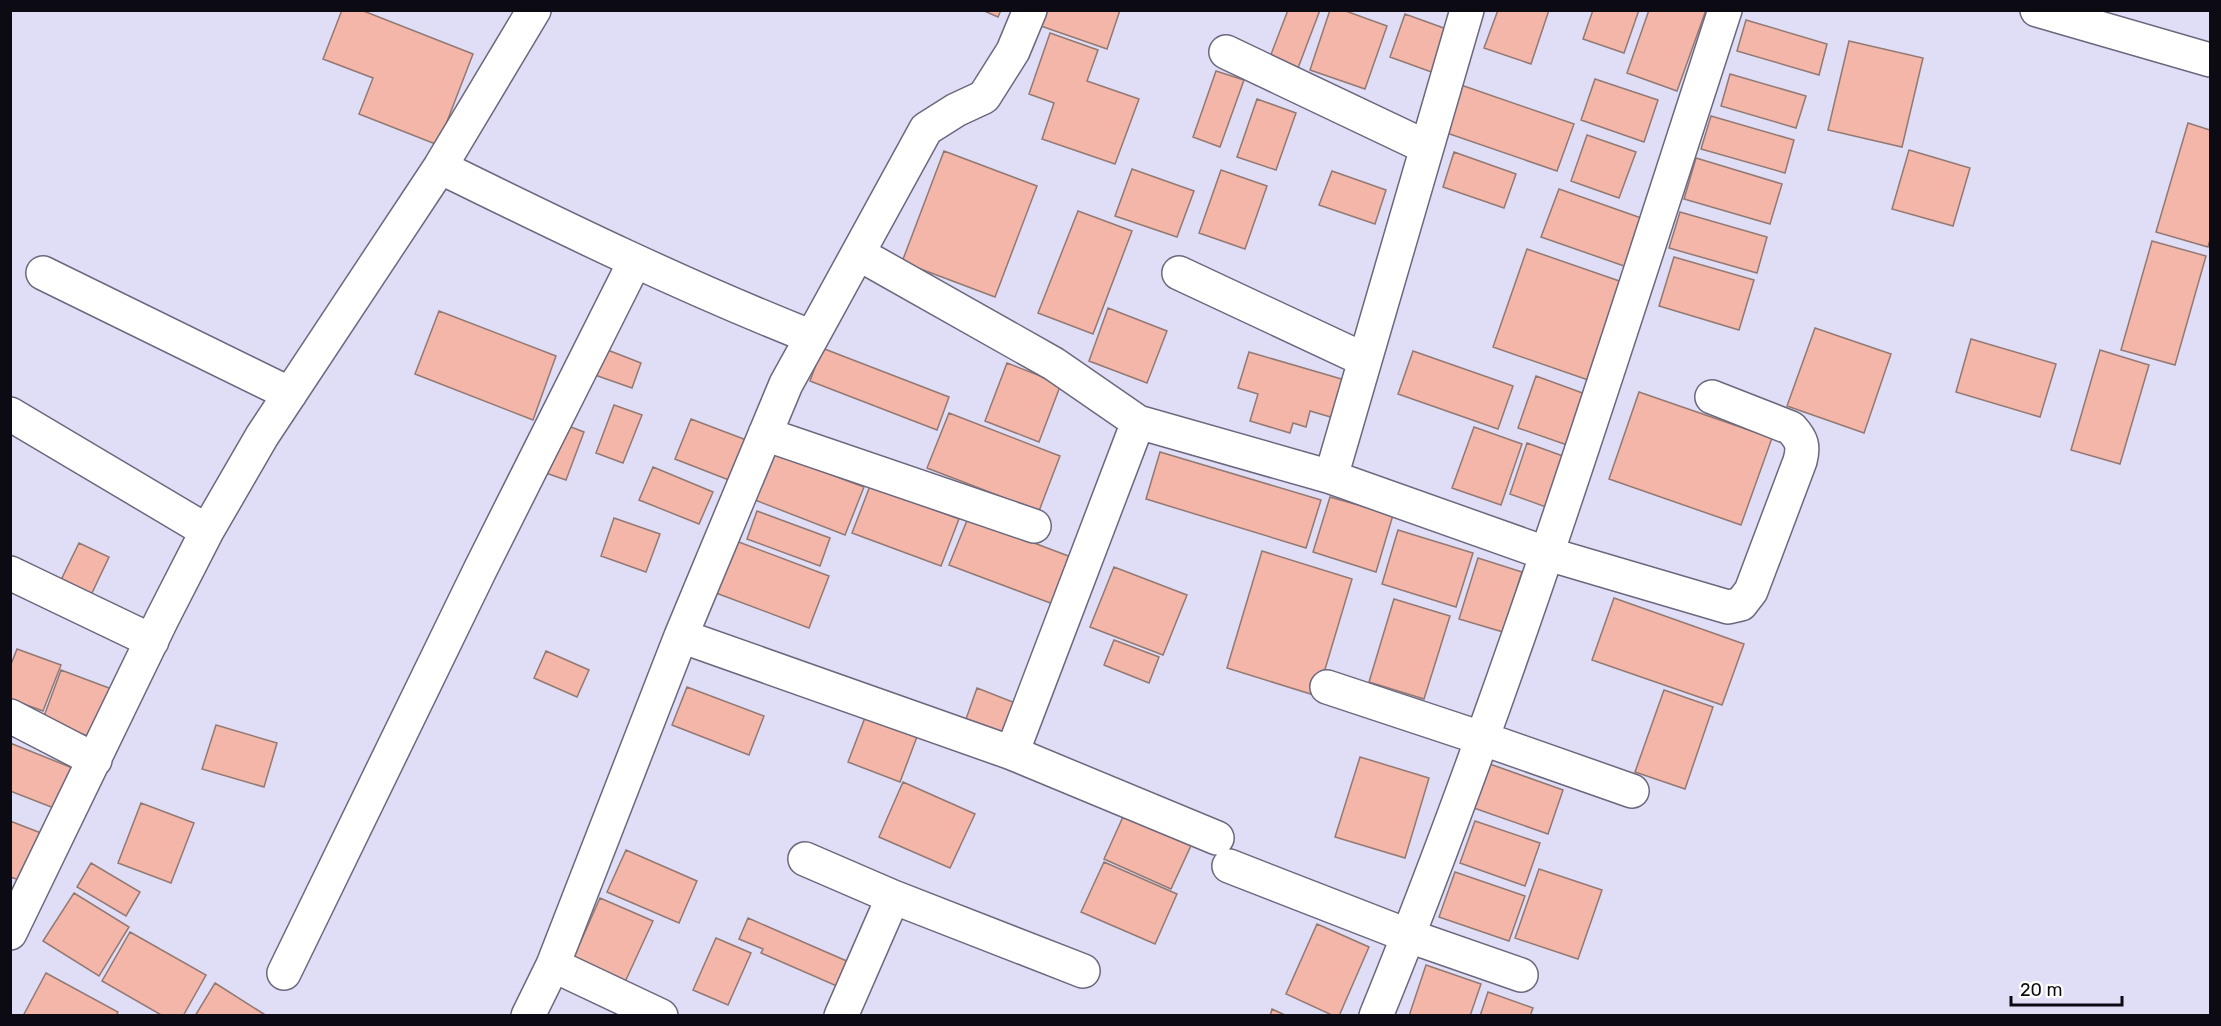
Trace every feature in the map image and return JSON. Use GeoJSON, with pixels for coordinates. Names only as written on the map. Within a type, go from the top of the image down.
{"type":"FeatureCollection","features":[{"type":"Feature","properties":{"kind":"street"},"geometry":{"type":"LineString","coordinates":[[10,933],[207,531],[262,436],[440,167],[534,10]]}},
{"type":"Feature","properties":{"kind":"street"},"geometry":{"type":"LineString","coordinates":[[528,1016],[553,965],[681,636],[786,384],[926,129],[956,110],[984,97],[1013,51],[1030,10]]}},
{"type":"Feature","properties":{"kind":"street"},"geometry":{"type":"LineString","coordinates":[[1331,477],[1467,10]]}},
{"type":"Feature","properties":{"kind":"street"},"geometry":{"type":"LineString","coordinates":[[1376,1016],[1409,936],[1548,554],[1725,10]]}},
{"type":"Feature","properties":{"kind":"street"},"geometry":{"type":"LineString","coordinates":[[2037,10],[2211,60]]}},
{"type":"Feature","properties":{"kind":"street"},"geometry":{"type":"LineString","coordinates":[[1226,52],[1426,147]]}},
{"type":"Feature","properties":{"kind":"street"},"geometry":{"type":"LineString","coordinates":[[440,167],[634,261],[752,314],[812,337]]}},
{"type":"Feature","properties":{"kind":"street"},"geometry":{"type":"LineString","coordinates":[[859,254],[1054,364],[1138,422],[1331,477],[1548,554],[1728,607],[1741,604],[1751,591],[1803,448],[1799,437],[1791,428],[1712,397]]}},
{"type":"Feature","properties":{"kind":"street"},"geometry":{"type":"LineString","coordinates":[[284,973],[634,261]]}},
{"type":"Feature","properties":{"kind":"street"},"geometry":{"type":"LineString","coordinates":[[43,273],[290,394]]}},
{"type":"Feature","properties":{"kind":"street"},"geometry":{"type":"LineString","coordinates":[[1179,273],[1365,360]]}},
{"type":"Feature","properties":{"kind":"street"},"geometry":{"type":"LineString","coordinates":[[10,414],[207,531]]}},
{"type":"Feature","properties":{"kind":"street"},"geometry":{"type":"LineString","coordinates":[[1012,753],[1138,422]]}},
{"type":"Feature","properties":{"kind":"street"},"geometry":{"type":"LineString","coordinates":[[765,434],[1034,526]]}},
{"type":"Feature","properties":{"kind":"street"},"geometry":{"type":"LineString","coordinates":[[10,573],[152,640]]}},
{"type":"Feature","properties":{"kind":"street"},"geometry":{"type":"LineString","coordinates":[[681,636],[1012,753],[1409,936],[1521,975]]}},
{"type":"Feature","properties":{"kind":"street"},"geometry":{"type":"LineString","coordinates":[[1328,687],[1632,791]]}},
{"type":"Feature","properties":{"kind":"street"},"geometry":{"type":"LineString","coordinates":[[10,716],[95,760]]}},
{"type":"Feature","properties":{"kind":"street"},"geometry":{"type":"LineString","coordinates":[[805,860],[1083,971]]}},
{"type":"Feature","properties":{"kind":"street"},"geometry":{"type":"LineString","coordinates":[[841,1016],[893,897]]}},
{"type":"Feature","properties":{"kind":"street"},"geometry":{"type":"LineString","coordinates":[[553,965],[661,1016]]}},
{"type":"Feature","properties":{"kind":"building"},"geometry":{"type":"Polygon","coordinates":[[[342,10],[361,10],[473,54],[438,145],[359,114],[373,78],[323,59],[342,10]]]}},
{"type":"Feature","properties":{"kind":"building"},"geometry":{"type":"Polygon","coordinates":[[[982,10],[1001,10],[998,17],[982,10]]]}},
{"type":"Feature","properties":{"kind":"building"},"geometry":{"type":"Polygon","coordinates":[[[1043,10],[1120,10],[1107,49],[1038,25],[1043,10]]]}},
{"type":"Feature","properties":{"kind":"building"},"geometry":{"type":"Polygon","coordinates":[[[1288,10],[1320,10],[1298,68],[1270,57],[1288,10]]]}},
{"type":"Feature","properties":{"kind":"building"},"geometry":{"type":"Polygon","coordinates":[[[1330,10],[1343,10],[1387,26],[1365,89],[1310,70],[1330,10]]]}},
{"type":"Feature","properties":{"kind":"building"},"geometry":{"type":"Polygon","coordinates":[[[1498,10],[1549,10],[1531,64],[1484,48],[1498,10]]]}},
{"type":"Feature","properties":{"kind":"building"},"geometry":{"type":"Polygon","coordinates":[[[1593,10],[1639,10],[1624,53],[1583,39],[1593,10]]]}},
{"type":"Feature","properties":{"kind":"building"},"geometry":{"type":"Polygon","coordinates":[[[1649,10],[1706,10],[1677,91],[1627,73],[1649,10]]]}},
{"type":"Feature","properties":{"kind":"building"},"geometry":{"type":"Polygon","coordinates":[[[1405,14],[1452,31],[1437,74],[1390,57],[1405,14]]]}},
{"type":"Feature","properties":{"kind":"building"},"geometry":{"type":"Polygon","coordinates":[[[1746,20],[1827,44],[1819,75],[1737,51],[1746,20]]]}},
{"type":"Feature","properties":{"kind":"building"},"geometry":{"type":"Polygon","coordinates":[[[1050,33],[1098,50],[1087,81],[1139,99],[1115,164],[1042,139],[1054,103],[1029,94],[1050,33]]]}},
{"type":"Feature","properties":{"kind":"building"},"geometry":{"type":"Polygon","coordinates":[[[1849,41],[1923,58],[1902,147],[1828,130],[1849,41]]]}},
{"type":"Feature","properties":{"kind":"building"},"geometry":{"type":"Polygon","coordinates":[[[1216,71],[1244,80],[1220,147],[1193,137],[1216,71]]]}},
{"type":"Feature","properties":{"kind":"building"},"geometry":{"type":"Polygon","coordinates":[[[1730,74],[1806,96],[1796,128],[1721,106],[1730,74]]]}},
{"type":"Feature","properties":{"kind":"building"},"geometry":{"type":"Polygon","coordinates":[[[1595,79],[1658,100],[1644,142],[1581,120],[1595,79]]]}},
{"type":"Feature","properties":{"kind":"building"},"geometry":{"type":"Polygon","coordinates":[[[1461,85],[1574,124],[1557,171],[1444,132],[1461,85]]]}},
{"type":"Feature","properties":{"kind":"building"},"geometry":{"type":"Polygon","coordinates":[[[1257,99],[1296,113],[1276,170],[1237,157],[1257,99]]]}},
{"type":"Feature","properties":{"kind":"building"},"geometry":{"type":"Polygon","coordinates":[[[1711,116],[1794,140],[1785,173],[1701,149],[1711,116]]]}},
{"type":"Feature","properties":{"kind":"building"},"geometry":{"type":"Polygon","coordinates":[[[2188,123],[2210,130],[2210,240],[2208,247],[2156,232],[2188,123]]]}},
{"type":"Feature","properties":{"kind":"building"},"geometry":{"type":"Polygon","coordinates":[[[1587,135],[1636,152],[1619,198],[1571,181],[1587,135]]]}},
{"type":"Feature","properties":{"kind":"building"},"geometry":{"type":"Polygon","coordinates":[[[1909,150],[1970,168],[1953,226],[1892,209],[1909,150]]]}},
{"type":"Feature","properties":{"kind":"building"},"geometry":{"type":"Polygon","coordinates":[[[944,151],[1037,186],[995,297],[902,262],[944,151]]]}},
{"type":"Feature","properties":{"kind":"building"},"geometry":{"type":"Polygon","coordinates":[[[1454,152],[1516,174],[1504,208],[1443,187],[1454,152]]]}},
{"type":"Feature","properties":{"kind":"building"},"geometry":{"type":"Polygon","coordinates":[[[1696,158],[1782,184],[1770,224],[1684,199],[1696,158]]]}},
{"type":"Feature","properties":{"kind":"building"},"geometry":{"type":"Polygon","coordinates":[[[1132,169],[1194,191],[1177,237],[1115,216],[1132,169]]]}},
{"type":"Feature","properties":{"kind":"building"},"geometry":{"type":"Polygon","coordinates":[[[1221,170],[1267,186],[1245,249],[1199,233],[1221,170]]]}},
{"type":"Feature","properties":{"kind":"building"},"geometry":{"type":"Polygon","coordinates":[[[1332,171],[1386,190],[1375,224],[1319,205],[1332,171]]]}},
{"type":"Feature","properties":{"kind":"building"},"geometry":{"type":"Polygon","coordinates":[[[1559,189],[1644,219],[1627,267],[1541,237],[1559,189]]]}},
{"type":"Feature","properties":{"kind":"building"},"geometry":{"type":"Polygon","coordinates":[[[1078,211],[1132,231],[1093,334],[1038,313],[1078,211]]]}},
{"type":"Feature","properties":{"kind":"building"},"geometry":{"type":"Polygon","coordinates":[[[1680,212],[1767,237],[1757,273],[1669,248],[1680,212]]]}},
{"type":"Feature","properties":{"kind":"building"},"geometry":{"type":"Polygon","coordinates":[[[2152,241],[2206,256],[2175,365],[2121,350],[2152,241]]]}},
{"type":"Feature","properties":{"kind":"building"},"geometry":{"type":"Polygon","coordinates":[[[1527,249],[1628,284],[1594,382],[1493,347],[1527,249]]]}},
{"type":"Feature","properties":{"kind":"building"},"geometry":{"type":"Polygon","coordinates":[[[1674,257],[1754,280],[1739,330],[1659,306],[1674,257]]]}},
{"type":"Feature","properties":{"kind":"building"},"geometry":{"type":"Polygon","coordinates":[[[1108,308],[1167,331],[1147,383],[1089,361],[1108,308]]]}},
{"type":"Feature","properties":{"kind":"building"},"geometry":{"type":"Polygon","coordinates":[[[439,311],[556,356],[533,420],[415,374],[439,311]]]}},
{"type":"Feature","properties":{"kind":"building"},"geometry":{"type":"Polygon","coordinates":[[[1815,328],[1891,354],[1864,433],[1787,406],[1815,328]]]}},
{"type":"Feature","properties":{"kind":"building"},"geometry":{"type":"Polygon","coordinates":[[[1971,339],[2056,364],[2040,417],[1956,392],[1971,339]]]}},
{"type":"Feature","properties":{"kind":"building"},"geometry":{"type":"Polygon","coordinates":[[[822,348],[949,397],[937,430],[810,381],[822,348]]]}},
{"type":"Feature","properties":{"kind":"building"},"geometry":{"type":"Polygon","coordinates":[[[605,349],[641,363],[632,388],[595,375],[605,349]]]}},
{"type":"Feature","properties":{"kind":"building"},"geometry":{"type":"Polygon","coordinates":[[[2100,350],[2149,365],[2120,464],[2071,450],[2100,350]]]}},
{"type":"Feature","properties":{"kind":"building"},"geometry":{"type":"Polygon","coordinates":[[[1413,351],[1513,386],[1498,429],[1398,394],[1413,351]]]}},
{"type":"Feature","properties":{"kind":"building"},"geometry":{"type":"Polygon","coordinates":[[[1249,352],[1345,380],[1334,418],[1310,411],[1306,427],[1293,423],[1290,433],[1250,421],[1258,394],[1238,388],[1249,352]]]}},
{"type":"Feature","properties":{"kind":"building"},"geometry":{"type":"Polygon","coordinates":[[[1007,363],[1061,384],[1039,442],[985,421],[1007,363]]]}},
{"type":"Feature","properties":{"kind":"building"},"geometry":{"type":"Polygon","coordinates":[[[1536,376],[1588,395],[1570,446],[1518,428],[1536,376]]]}},
{"type":"Feature","properties":{"kind":"building"},"geometry":{"type":"Polygon","coordinates":[[[1639,392],[1772,438],[1741,525],[1609,479],[1639,392]]]}},
{"type":"Feature","properties":{"kind":"building"},"geometry":{"type":"Polygon","coordinates":[[[614,405],[642,415],[623,463],[596,453],[614,405]]]}},
{"type":"Feature","properties":{"kind":"building"},"geometry":{"type":"Polygon","coordinates":[[[949,413],[1060,456],[1039,511],[927,468],[949,413]]]}},
{"type":"Feature","properties":{"kind":"building"},"geometry":{"type":"Polygon","coordinates":[[[691,419],[749,441],[734,482],[675,459],[691,419]]]}},
{"type":"Feature","properties":{"kind":"building"},"geometry":{"type":"Polygon","coordinates":[[[558,422],[584,432],[566,480],[540,471],[558,422]]]}},
{"type":"Feature","properties":{"kind":"building"},"geometry":{"type":"Polygon","coordinates":[[[1474,427],[1522,444],[1501,505],[1452,488],[1474,427]]]}},
{"type":"Feature","properties":{"kind":"building"},"geometry":{"type":"Polygon","coordinates":[[[1527,443],[1574,460],[1557,511],[1510,494],[1527,443]]]}},
{"type":"Feature","properties":{"kind":"building"},"geometry":{"type":"Polygon","coordinates":[[[1160,452],[1321,500],[1306,548],[1146,499],[1160,452]]]}},
{"type":"Feature","properties":{"kind":"building"},"geometry":{"type":"Polygon","coordinates":[[[773,453],[864,487],[845,535],[755,500],[773,453]]]}},
{"type":"Feature","properties":{"kind":"building"},"geometry":{"type":"Polygon","coordinates":[[[653,467],[713,492],[699,524],[639,500],[653,467]]]}},
{"type":"Feature","properties":{"kind":"building"},"geometry":{"type":"Polygon","coordinates":[[[870,486],[959,519],[941,566],[852,533],[870,486]]]}},
{"type":"Feature","properties":{"kind":"building"},"geometry":{"type":"Polygon","coordinates":[[[1330,497],[1393,515],[1376,572],[1313,552],[1330,497]]]}},
{"type":"Feature","properties":{"kind":"building"},"geometry":{"type":"Polygon","coordinates":[[[757,511],[830,538],[820,566],[747,539],[757,511]]]}},
{"type":"Feature","properties":{"kind":"building"},"geometry":{"type":"Polygon","coordinates":[[[614,518],[660,534],[646,572],[601,556],[614,518]]]}},
{"type":"Feature","properties":{"kind":"building"},"geometry":{"type":"Polygon","coordinates":[[[968,518],[1071,557],[1053,604],[949,565],[968,518]]]}},
{"type":"Feature","properties":{"kind":"building"},"geometry":{"type":"Polygon","coordinates":[[[1398,530],[1473,553],[1456,607],[1382,584],[1398,530]]]}},
{"type":"Feature","properties":{"kind":"building"},"geometry":{"type":"Polygon","coordinates":[[[736,541],[829,576],[809,628],[716,593],[736,541]]]}},
{"type":"Feature","properties":{"kind":"building"},"geometry":{"type":"Polygon","coordinates":[[[79,543],[109,557],[91,595],[61,580],[79,543]]]}},
{"type":"Feature","properties":{"kind":"building"},"geometry":{"type":"Polygon","coordinates":[[[1262,551],[1352,579],[1317,696],[1227,668],[1262,551]]]}},
{"type":"Feature","properties":{"kind":"building"},"geometry":{"type":"Polygon","coordinates":[[[1478,558],[1522,572],[1503,632],[1459,619],[1478,558]]]}},
{"type":"Feature","properties":{"kind":"building"},"geometry":{"type":"Polygon","coordinates":[[[1114,567],[1187,595],[1163,655],[1090,627],[1114,567]]]}},
{"type":"Feature","properties":{"kind":"building"},"geometry":{"type":"Polygon","coordinates":[[[1614,598],[1744,644],[1722,705],[1592,660],[1614,598]]]}},
{"type":"Feature","properties":{"kind":"building"},"geometry":{"type":"Polygon","coordinates":[[[1394,599],[1450,616],[1424,699],[1369,682],[1394,599]]]}},
{"type":"Feature","properties":{"kind":"building"},"geometry":{"type":"Polygon","coordinates":[[[1114,640],[1159,657],[1149,683],[1104,665],[1114,640]]]}},
{"type":"Feature","properties":{"kind":"building"},"geometry":{"type":"Polygon","coordinates":[[[17,649],[61,665],[43,711],[10,699],[10,667],[17,649]]]}},
{"type":"Feature","properties":{"kind":"building"},"geometry":{"type":"Polygon","coordinates":[[[546,651],[589,670],[577,697],[534,678],[546,651]]]}},
{"type":"Feature","properties":{"kind":"building"},"geometry":{"type":"Polygon","coordinates":[[[61,670],[117,691],[98,740],[43,719],[61,670]]]}},
{"type":"Feature","properties":{"kind":"building"},"geometry":{"type":"Polygon","coordinates":[[[687,687],[764,716],[749,755],[672,725],[687,687]]]}},
{"type":"Feature","properties":{"kind":"building"},"geometry":{"type":"Polygon","coordinates":[[[977,688],[1018,704],[1006,734],[966,719],[977,688]]]}},
{"type":"Feature","properties":{"kind":"building"},"geometry":{"type":"Polygon","coordinates":[[[1664,690],[1713,707],[1685,789],[1635,772],[1664,690]]]}},
{"type":"Feature","properties":{"kind":"building"},"geometry":{"type":"Polygon","coordinates":[[[866,715],[918,734],[900,782],[848,762],[866,715]]]}},
{"type":"Feature","properties":{"kind":"building"},"geometry":{"type":"Polygon","coordinates":[[[216,725],[277,743],[264,787],[202,769],[216,725]]]}},
{"type":"Feature","properties":{"kind":"building"},"geometry":{"type":"Polygon","coordinates":[[[10,743],[75,769],[59,810],[10,791],[10,743]]]}},
{"type":"Feature","properties":{"kind":"building"},"geometry":{"type":"Polygon","coordinates":[[[1360,757],[1429,778],[1405,858],[1335,837],[1360,757]]]}},
{"type":"Feature","properties":{"kind":"building"},"geometry":{"type":"Polygon","coordinates":[[[1487,763],[1563,790],[1548,834],[1471,807],[1487,763]]]}},
{"type":"Feature","properties":{"kind":"building"},"geometry":{"type":"Polygon","coordinates":[[[903,782],[975,814],[950,868],[879,837],[903,782]]]}},
{"type":"Feature","properties":{"kind":"building"},"geometry":{"type":"Polygon","coordinates":[[[141,803],[194,823],[171,883],[118,863],[141,803]]]}},
{"type":"Feature","properties":{"kind":"building"},"geometry":{"type":"Polygon","coordinates":[[[1127,808],[1194,839],[1171,889],[1104,859],[1127,808]]]}},
{"type":"Feature","properties":{"kind":"building"},"geometry":{"type":"Polygon","coordinates":[[[10,821],[41,833],[23,881],[10,877],[10,821]]]}},
{"type":"Feature","properties":{"kind":"building"},"geometry":{"type":"Polygon","coordinates":[[[1475,821],[1540,843],[1525,886],[1460,863],[1475,821]]]}},
{"type":"Feature","properties":{"kind":"building"},"geometry":{"type":"Polygon","coordinates":[[[626,850],[697,881],[679,923],[607,892],[626,850]]]}},
{"type":"Feature","properties":{"kind":"building"},"geometry":{"type":"Polygon","coordinates":[[[1104,862],[1177,894],[1155,944],[1081,912],[1104,862]]]}},
{"type":"Feature","properties":{"kind":"building"},"geometry":{"type":"Polygon","coordinates":[[[91,863],[140,892],[126,916],[77,887],[91,863]]]}},
{"type":"Feature","properties":{"kind":"building"},"geometry":{"type":"Polygon","coordinates":[[[1539,869],[1602,890],[1578,959],[1515,938],[1539,869]]]}},
{"type":"Feature","properties":{"kind":"building"},"geometry":{"type":"Polygon","coordinates":[[[1455,872],[1525,896],[1509,941],[1439,917],[1455,872]]]}},
{"type":"Feature","properties":{"kind":"building"},"geometry":{"type":"Polygon","coordinates":[[[74,893],[129,927],[99,976],[43,941],[74,893]]]}},
{"type":"Feature","properties":{"kind":"building"},"geometry":{"type":"Polygon","coordinates":[[[600,898],[653,921],[625,982],[573,959],[600,898]]]}},
{"type":"Feature","properties":{"kind":"building"},"geometry":{"type":"Polygon","coordinates":[[[748,918],[849,962],[839,987],[761,953],[763,949],[739,939],[748,918]]]}},
{"type":"Feature","properties":{"kind":"building"},"geometry":{"type":"Polygon","coordinates":[[[1317,924],[1369,947],[1339,1016],[1334,1016],[1286,994],[1317,924]]]}},
{"type":"Feature","properties":{"kind":"building"},"geometry":{"type":"Polygon","coordinates":[[[130,932],[206,975],[183,1016],[163,1016],[102,981],[130,932]]]}},
{"type":"Feature","properties":{"kind":"building"},"geometry":{"type":"Polygon","coordinates":[[[716,938],[751,953],[728,1005],[693,990],[716,938]]]}},
{"type":"Feature","properties":{"kind":"building"},"geometry":{"type":"Polygon","coordinates":[[[1426,965],[1481,984],[1470,1016],[1409,1016],[1426,965]]]}},
{"type":"Feature","properties":{"kind":"building"},"geometry":{"type":"Polygon","coordinates":[[[46,973],[118,1012],[116,1016],[23,1016],[46,973]]]}},
{"type":"Feature","properties":{"kind":"building"},"geometry":{"type":"Polygon","coordinates":[[[215,983],[267,1016],[195,1016],[215,983]]]}},
{"type":"Feature","properties":{"kind":"building"},"geometry":{"type":"Polygon","coordinates":[[[1488,992],[1533,1008],[1530,1016],[1480,1016],[1488,992]]]}},
{"type":"Feature","properties":{"kind":"building"},"geometry":{"type":"Polygon","coordinates":[[[1272,1009],[1287,1016],[1270,1016],[1272,1009]]]}}]}
